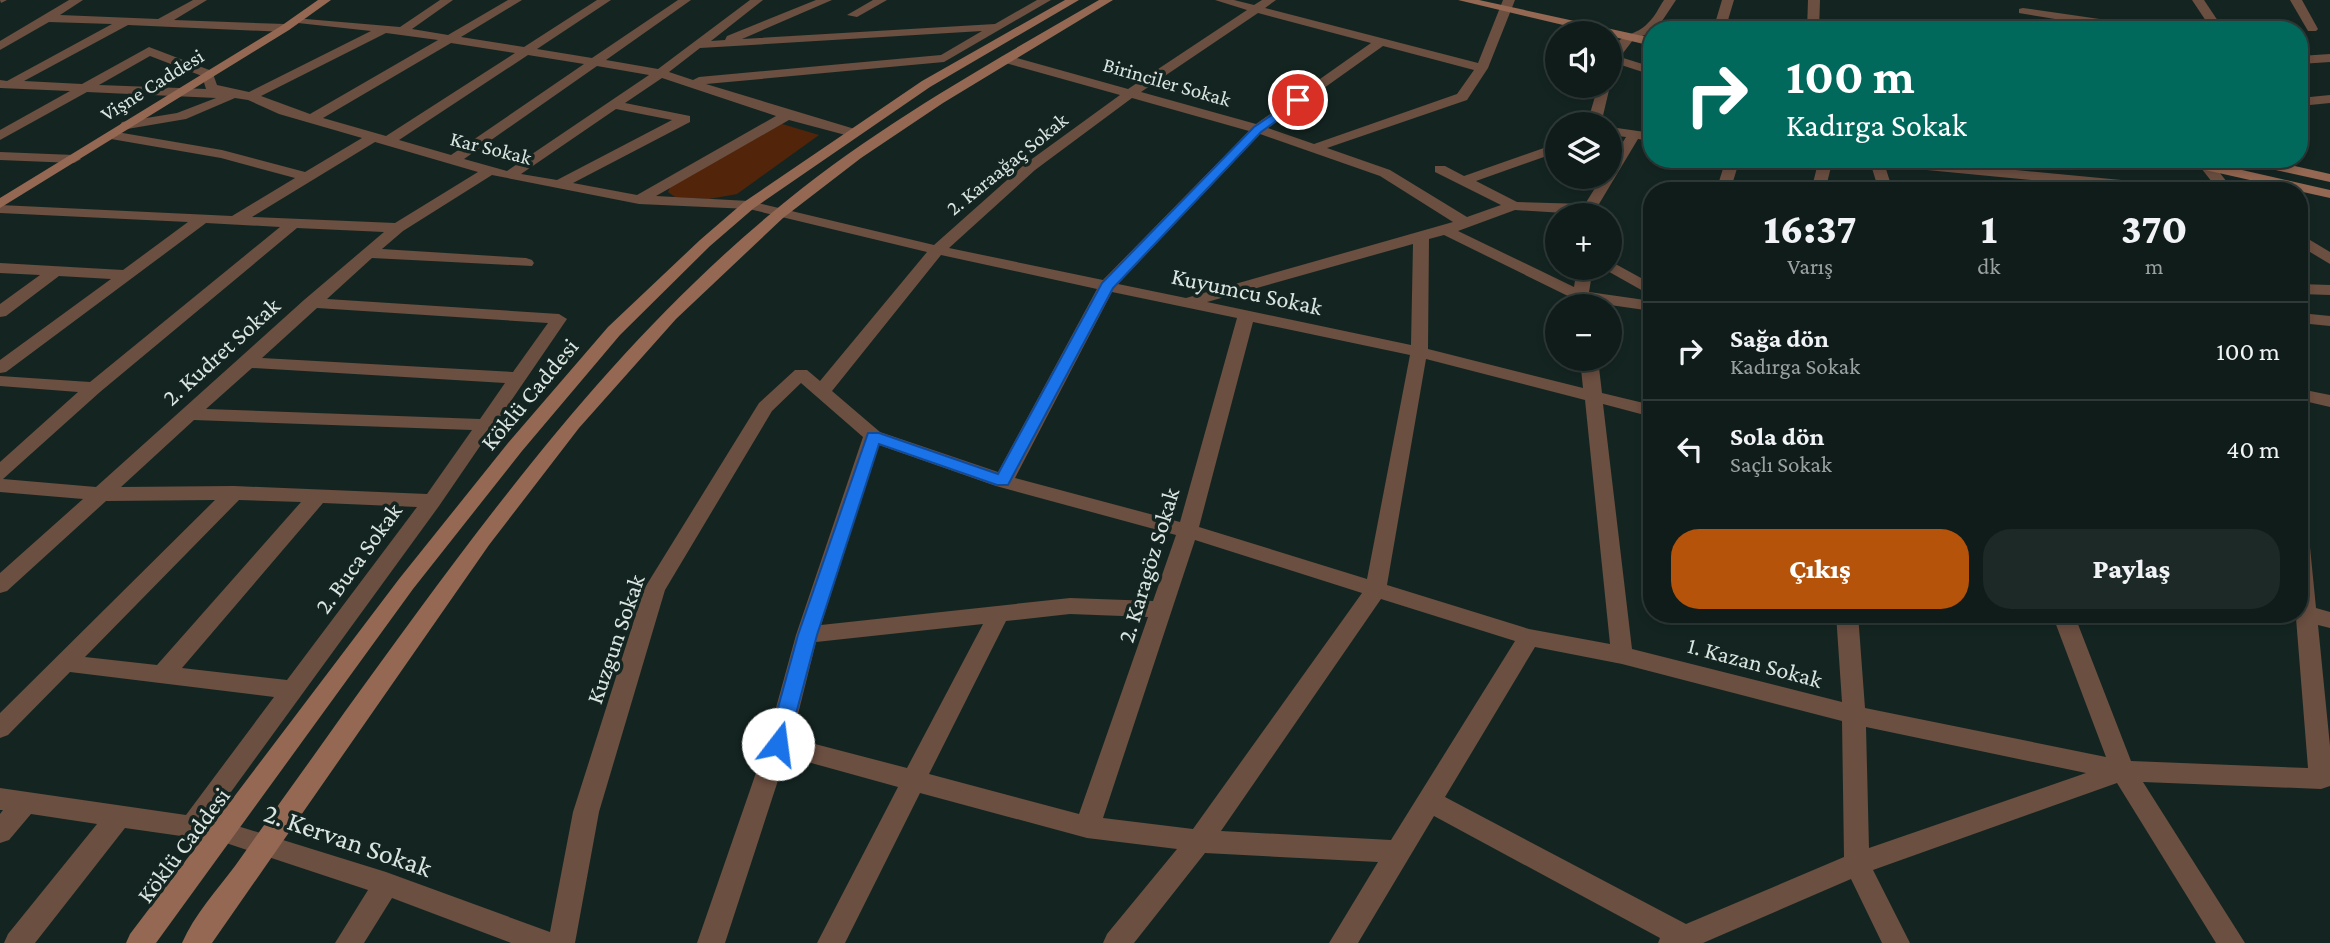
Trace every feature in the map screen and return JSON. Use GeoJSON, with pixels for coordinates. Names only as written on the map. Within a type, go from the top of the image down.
{"type":"FeatureCollection","features":[{"type":"Feature","properties":{"kind":"main road","name":"Köklü Caddesi"},"geometry":{"type":"LineString","coordinates":[[140,943],[406,584],[514,447],[614,331],[705,243],[749,205],[926,84],[1073,0]]}},
{"type":"Feature","properties":{"kind":"main road"},"geometry":{"type":"LineString","coordinates":[[196,943],[459,569],[550,450],[629,358],[779,213],[923,109],[1107,0]]}},
{"type":"Feature","properties":{"kind":"main road"},"geometry":{"type":"LineString","coordinates":[[1464,0],[1507,4],[1643,40]]}},
{"type":"Feature","properties":{"kind":"main road","name":"Vişne Caddesi"},"geometry":{"type":"LineString","coordinates":[[0,206],[326,1]]}},
{"type":"Feature","properties":{"kind":"main road"},"geometry":{"type":"LineString","coordinates":[[1625,22],[1643,26]]}},
{"type":"Feature","properties":{"kind":"main road"},"geometry":{"type":"LineString","coordinates":[[2224,168],[2281,182]]}},
{"type":"Feature","properties":{"kind":"main road"},"geometry":{"type":"LineString","coordinates":[[2287,168],[2325,176]]}},
{"type":"Feature","properties":{"kind":"main road"},"geometry":{"type":"LineString","coordinates":[[2308,189],[2330,194]]}},
{"type":"Feature","properties":{"kind":"street"},"geometry":{"type":"LineString","coordinates":[[0,46],[77,0]]}},
{"type":"Feature","properties":{"kind":"street"},"geometry":{"type":"LineString","coordinates":[[160,23],[201,0]]}},
{"type":"Feature","properties":{"kind":"street"},"geometry":{"type":"LineString","coordinates":[[402,31],[447,0]]}},
{"type":"Feature","properties":{"kind":"street"},"geometry":{"type":"LineString","coordinates":[[313,118],[516,0]]}},
{"type":"Feature","properties":{"kind":"street"},"geometry":{"type":"LineString","coordinates":[[237,219],[306,177],[379,140],[605,0]]}},
{"type":"Feature","properties":{"kind":"street"},"geometry":{"type":"LineString","coordinates":[[452,160],[685,0]]}},
{"type":"Feature","properties":{"kind":"street"},"geometry":{"type":"LineString","coordinates":[[509,176],[660,73],[757,0]]}},
{"type":"Feature","properties":{"kind":"street"},"geometry":{"type":"LineString","coordinates":[[660,73],[717,45],[826,0]]}},
{"type":"Feature","properties":{"kind":"street"},"geometry":{"type":"LineString","coordinates":[[852,15],[881,0]]}},
{"type":"Feature","properties":{"kind":"street"},"geometry":{"type":"LineString","coordinates":[[691,82],[944,58],[1045,0]]}},
{"type":"Feature","properties":{"kind":"street"},"geometry":{"type":"LineString","coordinates":[[1221,0],[1482,68]]}},
{"type":"Feature","properties":{"kind":"street"},"geometry":{"type":"LineString","coordinates":[[1255,10],[1270,0]]}},
{"type":"Feature","properties":{"kind":"street"},"geometry":{"type":"LineString","coordinates":[[1659,21],[1670,0]]}},
{"type":"Feature","properties":{"kind":"street"},"geometry":{"type":"LineString","coordinates":[[1722,21],[1728,0]]}},
{"type":"Feature","properties":{"kind":"street"},"geometry":{"type":"LineString","coordinates":[[1813,21],[1814,0]]}},
{"type":"Feature","properties":{"kind":"street"},"geometry":{"type":"LineString","coordinates":[[2198,0],[2212,21]]}},
{"type":"Feature","properties":{"kind":"street"},"geometry":{"type":"LineString","coordinates":[[2296,0],[2306,21]]}},
{"type":"Feature","properties":{"kind":"street"},"geometry":{"type":"LineString","coordinates":[[1315,148],[1462,97],[1482,68],[1507,4]]}},
{"type":"Feature","properties":{"kind":"street"},"geometry":{"type":"LineString","coordinates":[[2020,6],[2100,21]]}},
{"type":"Feature","properties":{"kind":"street","name":"2. Karaağaç Sokak"},"geometry":{"type":"LineString","coordinates":[[822,391],[937,250],[1030,167],[1130,93],[1255,10]]}},
{"type":"Feature","properties":{"kind":"street"},"geometry":{"type":"LineString","coordinates":[[47,18],[285,28]]}},
{"type":"Feature","properties":{"kind":"street"},"geometry":{"type":"LineString","coordinates":[[298,20],[402,31],[660,73],[787,115],[853,133]]}},
{"type":"Feature","properties":{"kind":"street"},"geometry":{"type":"LineString","coordinates":[[3,86],[126,22]]}},
{"type":"Feature","properties":{"kind":"street"},"geometry":{"type":"LineString","coordinates":[[697,45],[1000,27]]}},
{"type":"Feature","properties":{"kind":"street"},"geometry":{"type":"LineString","coordinates":[[251,96],[384,29]]}},
{"type":"Feature","properties":{"kind":"street"},"geometry":{"type":"LineString","coordinates":[[1622,46],[1629,37],[1643,33]]}},
{"type":"Feature","properties":{"kind":"street"},"geometry":{"type":"LineString","coordinates":[[0,35],[18,35]]}},
{"type":"Feature","properties":{"kind":"street"},"geometry":{"type":"LineString","coordinates":[[1003,481],[1107,286],[1258,129],[1380,42]]}},
{"type":"Feature","properties":{"kind":"street"},"geometry":{"type":"LineString","coordinates":[[0,136],[149,51],[208,74],[211,87],[232,94]]}},
{"type":"Feature","properties":{"kind":"street"},"geometry":{"type":"LineString","coordinates":[[2308,59],[2330,58]]}},
{"type":"Feature","properties":{"kind":"street","name":"Birinciler Sokak"},"geometry":{"type":"LineString","coordinates":[[1006,60],[1258,129],[1315,148],[1385,173],[1465,223]]}},
{"type":"Feature","properties":{"kind":"street"},"geometry":{"type":"LineString","coordinates":[[1622,63],[1643,69]]}},
{"type":"Feature","properties":{"kind":"street","name":"Kar Sokak"},"geometry":{"type":"LineString","coordinates":[[3,86],[251,96],[284,111],[509,176],[639,200],[749,205]]}},
{"type":"Feature","properties":{"kind":"street"},"geometry":{"type":"LineString","coordinates":[[127,125],[177,119],[199,112],[232,94]]}},
{"type":"Feature","properties":{"kind":"street"},"geometry":{"type":"LineString","coordinates":[[2308,101],[2330,99]]}},
{"type":"Feature","properties":{"kind":"street"},"geometry":{"type":"LineString","coordinates":[[557,186],[685,119],[613,104]]}},
{"type":"Feature","properties":{"kind":"street"},"geometry":{"type":"LineString","coordinates":[[639,200],[787,115]]}},
{"type":"Feature","properties":{"kind":"street"},"geometry":{"type":"LineString","coordinates":[[1622,133],[1643,136]]}},
{"type":"Feature","properties":{"kind":"street"},"geometry":{"type":"LineString","coordinates":[[111,135],[222,153],[306,177]]}},
{"type":"Feature","properties":{"kind":"street"},"geometry":{"type":"LineString","coordinates":[[1622,155],[1634,135]]}},
{"type":"Feature","properties":{"kind":"street"},"geometry":{"type":"LineString","coordinates":[[1463,180],[1545,152]]}},
{"type":"Feature","properties":{"kind":"street"},"geometry":{"type":"LineString","coordinates":[[0,156],[74,159]]}},
{"type":"Feature","properties":{"kind":"street"},"geometry":{"type":"LineString","coordinates":[[1943,168],[2096,182]]}},
{"type":"Feature","properties":{"kind":"street"},"geometry":{"type":"LineString","coordinates":[[2208,168],[2220,182]]}},
{"type":"Feature","properties":{"kind":"street"},"geometry":{"type":"LineString","coordinates":[[1440,169],[1514,206],[1545,208]]}},
{"type":"Feature","properties":{"kind":"street","name":"2. Kudret Sokak"},"geometry":{"type":"LineString","coordinates":[[0,584],[368,253],[398,228],[489,171]]}},
{"type":"Feature","properties":{"kind":"street","name":"Kuyumcu Sokak"},"geometry":{"type":"LineString","coordinates":[[749,205],[937,250],[1419,352],[1643,408]]}},
{"type":"Feature","properties":{"kind":"street"},"geometry":{"type":"LineString","coordinates":[[0,206],[398,228]]}},
{"type":"Feature","properties":{"kind":"street"},"geometry":{"type":"LineString","coordinates":[[1184,304],[1445,230],[1514,206]]}},
{"type":"Feature","properties":{"kind":"street"},"geometry":{"type":"LineString","coordinates":[[0,368],[204,218]]}},
{"type":"Feature","properties":{"kind":"street"},"geometry":{"type":"LineString","coordinates":[[0,473],[94,388],[294,223]]}},
{"type":"Feature","properties":{"kind":"street"},"geometry":{"type":"LineString","coordinates":[[1445,230],[1568,294]]}},
{"type":"Feature","properties":{"kind":"street"},"geometry":{"type":"LineString","coordinates":[[1117,943],[1199,841],[1376,589],[1419,352],[1421,236]]}},
{"type":"Feature","properties":{"kind":"street"},"geometry":{"type":"LineString","coordinates":[[2308,245],[2330,260]]}},
{"type":"Feature","properties":{"kind":"street"},"geometry":{"type":"LineString","coordinates":[[368,253],[526,263]]}},
{"type":"Feature","properties":{"kind":"street"},"geometry":{"type":"LineString","coordinates":[[0,268],[125,275]]}},
{"type":"Feature","properties":{"kind":"street"},"geometry":{"type":"LineString","coordinates":[[0,312],[56,271]]}},
{"type":"Feature","properties":{"kind":"street"},"geometry":{"type":"LineString","coordinates":[[1622,273],[1643,286]]}},
{"type":"Feature","properties":{"kind":"street"},"geometry":{"type":"LineString","coordinates":[[2308,289],[2330,290]]}},
{"type":"Feature","properties":{"kind":"street","name":"2. Buca Sokak"},"geometry":{"type":"LineString","coordinates":[[193,825],[432,501],[559,318],[310,303]]}},
{"type":"Feature","properties":{"kind":"street"},"geometry":{"type":"LineString","coordinates":[[1622,304],[1643,305]]}},
{"type":"Feature","properties":{"kind":"street","name":"2. Karagöz Sokak"},"geometry":{"type":"LineString","coordinates":[[1087,827],[1188,531],[1246,315]]}},
{"type":"Feature","properties":{"kind":"street"},"geometry":{"type":"LineString","coordinates":[[2308,319],[2330,321]]}},
{"type":"Feature","properties":{"kind":"street"},"geometry":{"type":"LineString","coordinates":[[246,362],[516,378]]}},
{"type":"Feature","properties":{"kind":"street"},"geometry":{"type":"LineString","coordinates":[[1592,371],[1622,655]]}},
{"type":"Feature","properties":{"kind":"street","name":"Kuzgun Sokak"},"geometry":{"type":"LineString","coordinates":[[561,943],[586,812],[655,589],[765,407],[801,374],[822,391]]}},
{"type":"Feature","properties":{"kind":"street"},"geometry":{"type":"LineString","coordinates":[[0,381],[94,388]]}},
{"type":"Feature","properties":{"kind":"street"},"geometry":{"type":"LineString","coordinates":[[712,943],[778,744],[807,635],[873,436],[822,391]]}},
{"type":"Feature","properties":{"kind":"street"},"geometry":{"type":"LineString","coordinates":[[2308,397],[2330,401]]}},
{"type":"Feature","properties":{"kind":"street"},"geometry":{"type":"LineString","coordinates":[[189,414],[484,425]]}},
{"type":"Feature","properties":{"kind":"street","name":"1. Kazan Sokak"},"geometry":{"type":"LineString","coordinates":[[873,436],[1003,481],[1188,531],[1529,637],[1622,655],[1854,715],[2123,771],[2325,785]]}},
{"type":"Feature","properties":{"kind":"street"},"geometry":{"type":"LineString","coordinates":[[0,485],[100,494],[234,493],[432,501]]}},
{"type":"Feature","properties":{"kind":"street"},"geometry":{"type":"LineString","coordinates":[[0,728],[234,493]]}},
{"type":"Feature","properties":{"kind":"street"},"geometry":{"type":"LineString","coordinates":[[162,675],[317,497]]}},
{"type":"Feature","properties":{"kind":"street"},"geometry":{"type":"LineString","coordinates":[[807,635],[1070,606],[1163,610]]}},
{"type":"Feature","properties":{"kind":"street"},"geometry":{"type":"LineString","coordinates":[[831,943],[999,613]]}},
{"type":"Feature","properties":{"kind":"street"},"geometry":{"type":"LineString","coordinates":[[2308,613],[2330,620]]}},
{"type":"Feature","properties":{"kind":"street"},"geometry":{"type":"LineString","coordinates":[[1848,623],[1854,715],[1857,864],[1896,943]]}},
{"type":"Feature","properties":{"kind":"street"},"geometry":{"type":"LineString","coordinates":[[2066,623],[2123,771],[2231,943]]}},
{"type":"Feature","properties":{"kind":"street"},"geometry":{"type":"LineString","coordinates":[[2304,623],[2325,785]]}},
{"type":"Feature","properties":{"kind":"street"},"geometry":{"type":"LineString","coordinates":[[1343,943],[1529,637]]}},
{"type":"Feature","properties":{"kind":"street"},"geometry":{"type":"LineString","coordinates":[[65,663],[294,690]]}},
{"type":"Feature","properties":{"kind":"street"},"geometry":{"type":"LineString","coordinates":[[778,744],[1087,827],[1199,841],[1396,852]]}},
{"type":"Feature","properties":{"kind":"street"},"geometry":{"type":"LineString","coordinates":[[1430,801],[1678,940],[1857,864],[2123,771]]}},
{"type":"Feature","properties":{"kind":"street","name":"2. Kervan Sokak"},"geometry":{"type":"LineString","coordinates":[[0,799],[223,831],[386,884],[545,943]]}},
{"type":"Feature","properties":{"kind":"street"},"geometry":{"type":"LineString","coordinates":[[0,832],[25,803]]}},
{"type":"Feature","properties":{"kind":"street"},"geometry":{"type":"LineString","coordinates":[[18,943],[119,816]]}},
{"type":"Feature","properties":{"kind":"street"},"geometry":{"type":"LineString","coordinates":[[349,943],[386,884]]}},
{"type":"Feature","properties":{"kind":"shaded area"},"geometry":{"type":"Polygon","coordinates":[[[782,124],[819,135],[737,194],[709,199],[675,197],[668,192],[671,185],[782,124]]]}},
{"type":"Feature","properties":{"kind":"route"},"geometry":{"type":"LineString","coordinates":[[778,744],[807,635],[873,436],[1003,481],[1107,286],[1258,129],[1298,100]]}}]}
